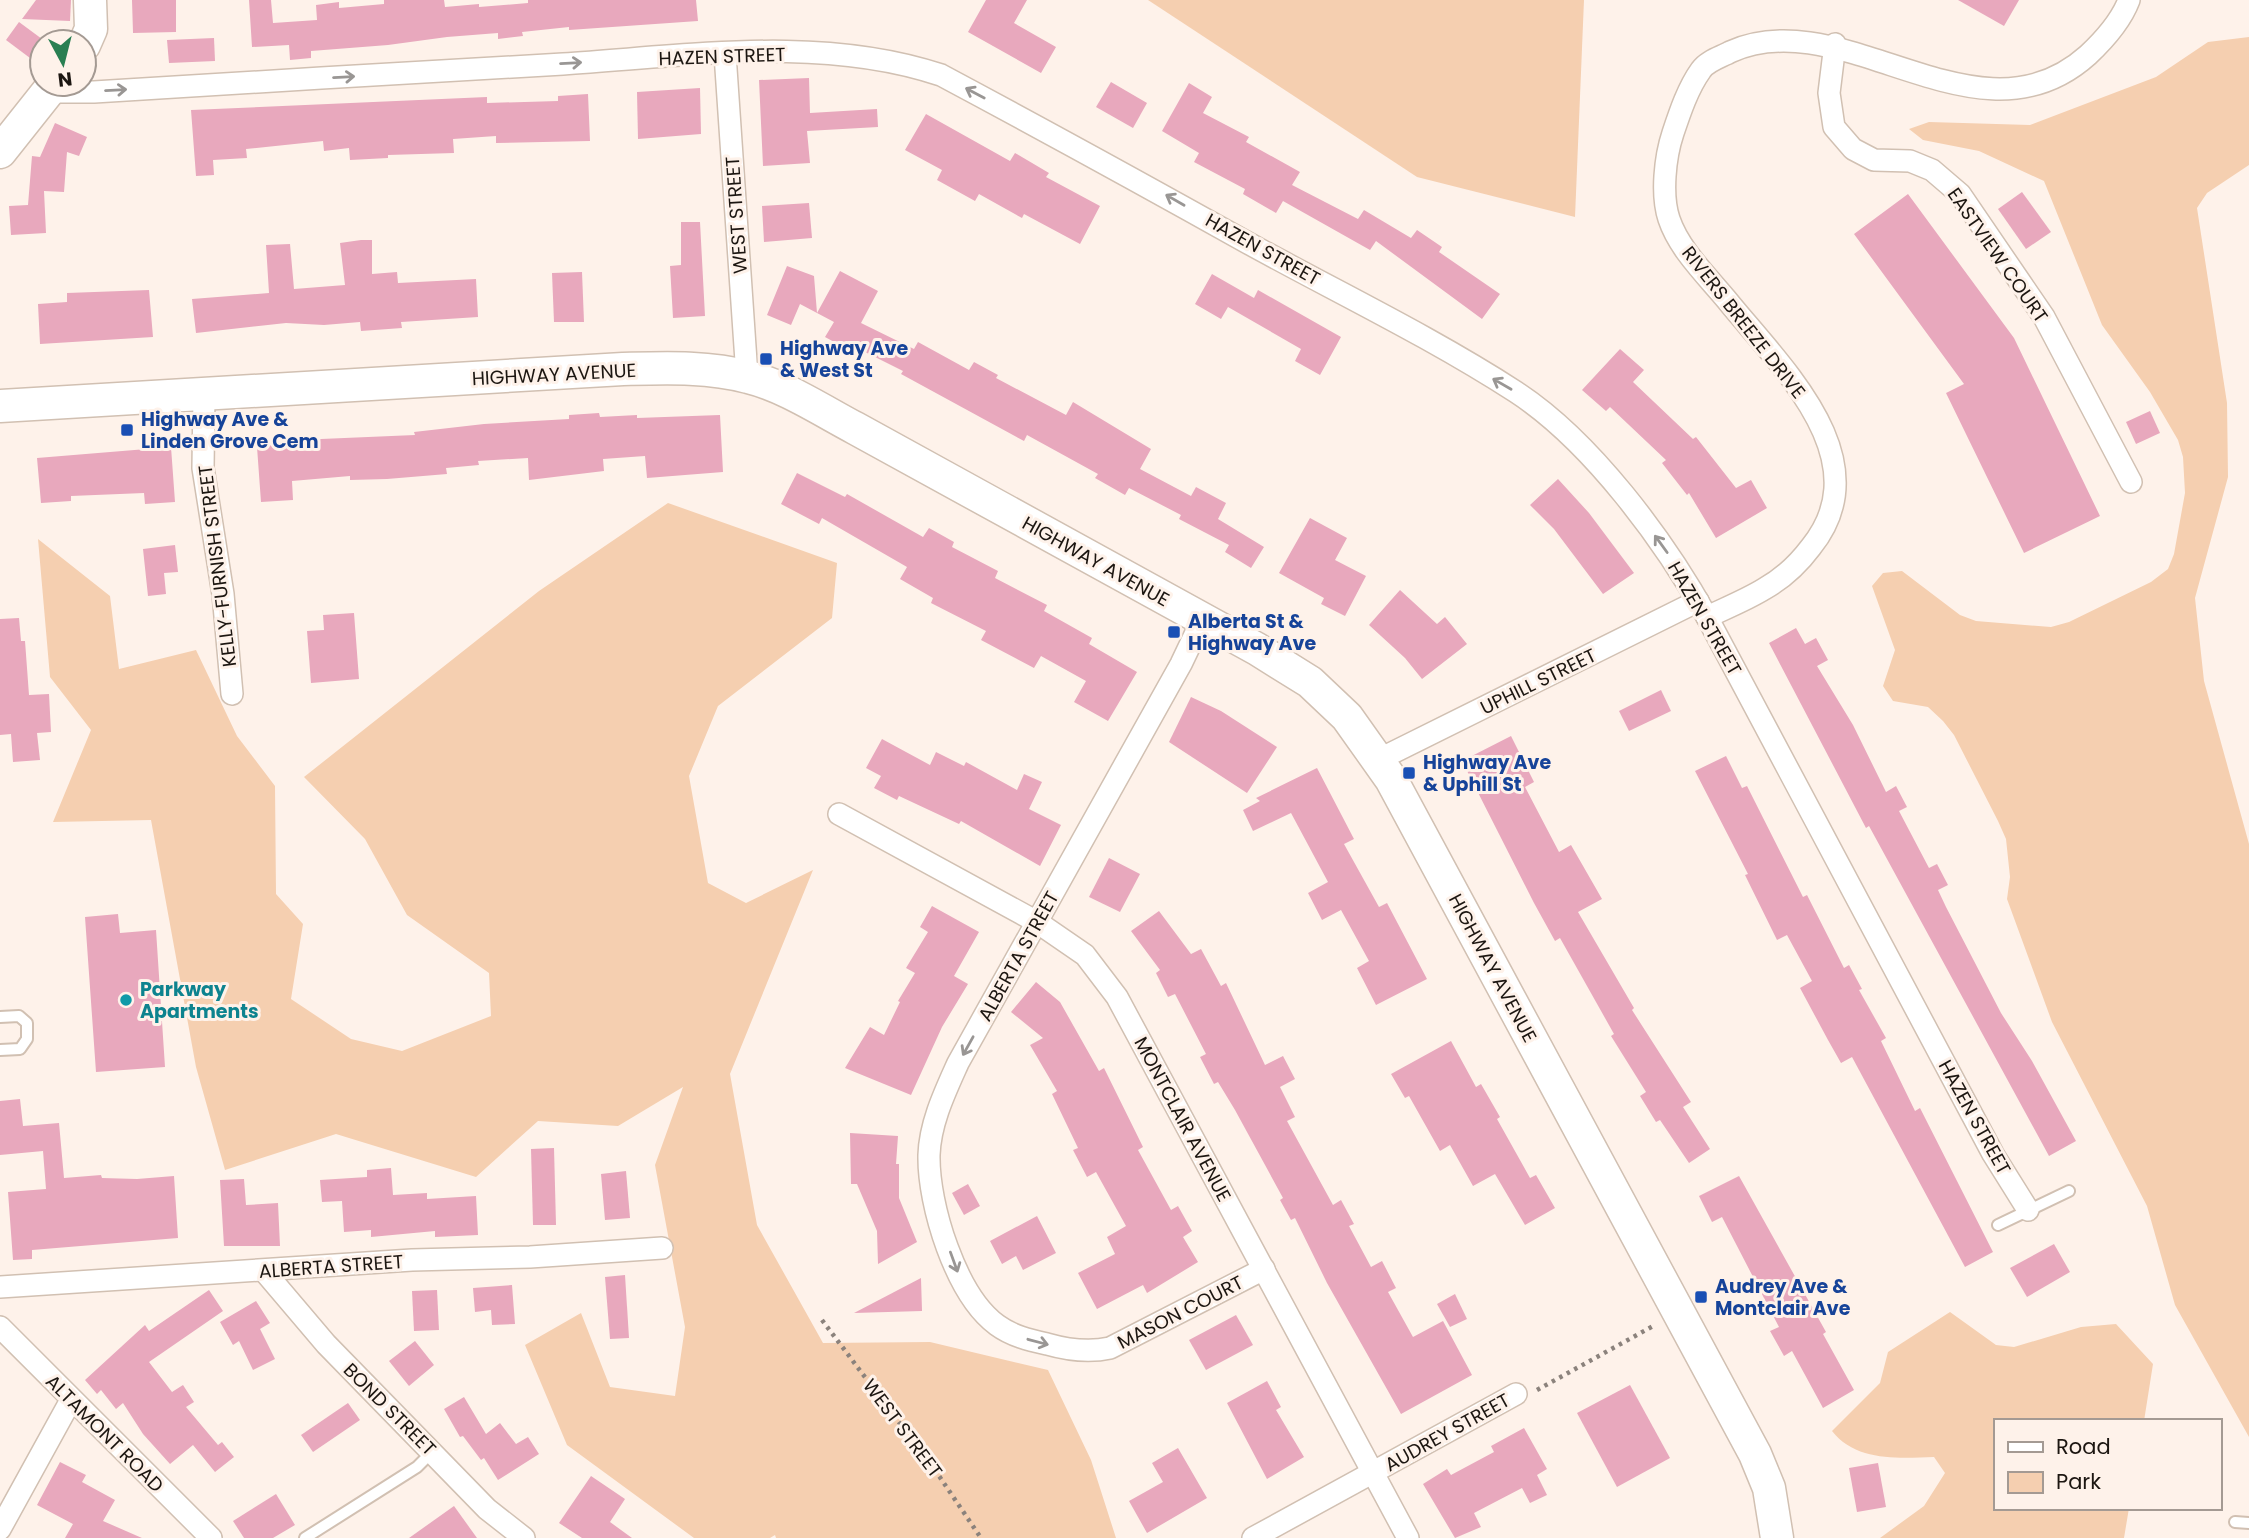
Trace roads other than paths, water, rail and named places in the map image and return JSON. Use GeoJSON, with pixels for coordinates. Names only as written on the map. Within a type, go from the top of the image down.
{"type":"FeatureCollection","features":[{"type":"Feature","properties":{"kind":"main road"},"geometry":{"type":"LineString","coordinates":[[90,0],[91,28]]}},
{"type":"Feature","properties":{"kind":"main road"},"geometry":{"type":"LineString","coordinates":[[0,152],[43,98]]}},
{"type":"Feature","properties":{"kind":"main road","name":"HIGHWAY AVENUE"},"geometry":{"type":"LineString","coordinates":[[0,406],[635,369],[686,369],[747,376],[794,396],[855,428],[1310,682],[1347,717],[1378,760],[1755,1454],[1769,1488],[1777,1538]]}},
{"type":"Feature","properties":{"kind":"street","name":"RIVERS BREEZE DRIVE"},"geometry":{"type":"LineString","coordinates":[[1703,609],[1765,589],[1800,561],[1825,530],[1835,494],[1835,462],[1821,424],[1797,387],[1684,247],[1669,218],[1665,181],[1672,137],[1687,97],[1703,66],[1750,41],[1789,34],[1835,44],[1974,87],[2010,87],[2050,79],[2078,64],[2103,41],[2129,0]]}},
{"type":"Feature","properties":{"kind":"street","name":"EASTVIEW COURT"},"geometry":{"type":"LineString","coordinates":[[1835,44],[1829,93],[1834,127],[1853,149],[1874,160],[1910,161],[1932,170],[1960,194],[2044,317],[2131,482]]}},
{"type":"Feature","properties":{"kind":"street","name":"HAZEN STREET"},"geometry":{"type":"LineString","coordinates":[[98,91],[725,54],[842,52],[902,62],[941,75],[1164,193],[1518,393],[1582,448],[1643,520],[1703,609],[1986,1142],[2028,1210]]}},
{"type":"Feature","properties":{"kind":"street","name":"WEST STREET"},"geometry":{"type":"LineString","coordinates":[[725,54],[747,376]]}},
{"type":"Feature","properties":{"kind":"street","name":"KELLY-FURNISH STREET"},"geometry":{"type":"LineString","coordinates":[[204,395],[204,468],[223,594],[232,694]]}},
{"type":"Feature","properties":{"kind":"street","name":"UPHILL STREET"},"geometry":{"type":"LineString","coordinates":[[1378,760],[1703,609]]}},
{"type":"Feature","properties":{"kind":"street","name":"ALBERTA STREET"},"geometry":{"type":"LineString","coordinates":[[980,1309],[958,1272],[934,1205],[931,1145],[940,1106],[958,1063],[1181,664],[1202,620]]}},
{"type":"Feature","properties":{"kind":"street","name":"MONTCLAIR AVENUE"},"geometry":{"type":"LineString","coordinates":[[839,814],[1037,922],[1085,955],[1117,997],[1408,1538]]}},
{"type":"Feature","properties":{"kind":"street","name":"ALBERTA STREET"},"geometry":{"type":"LineString","coordinates":[[0,1287],[412,1259],[530,1257],[662,1248]]}},
{"type":"Feature","properties":{"kind":"street","name":"MASON COURT"},"geometry":{"type":"LineString","coordinates":[[980,1309],[997,1325],[1016,1336],[1091,1352],[1110,1348],[1264,1269]]}},
{"type":"Feature","properties":{"kind":"street","name":"BOND STREET"},"geometry":{"type":"LineString","coordinates":[[264,1271],[326,1343],[487,1509],[524,1538]]}},
{"type":"Feature","properties":{"kind":"street","name":"ALTAMONT ROAD"},"geometry":{"type":"LineString","coordinates":[[0,1327],[211,1538]]}},
{"type":"Feature","properties":{"kind":"street","name":"AUDREY STREET"},"geometry":{"type":"LineString","coordinates":[[1253,1538],[1516,1394]]}},
{"type":"Feature","properties":{"kind":"street"},"geometry":{"type":"LineString","coordinates":[[0,1529],[71,1400]]}},
{"type":"Feature","properties":{"kind":"lane"},"geometry":{"type":"LineString","coordinates":[[0,1017],[19,1016],[27,1023],[27,1038],[20,1049],[0,1050]]}},
{"type":"Feature","properties":{"kind":"lane"},"geometry":{"type":"LineString","coordinates":[[1998,1225],[2069,1191]]}},
{"type":"Feature","properties":{"kind":"lane"},"geometry":{"type":"LineString","coordinates":[[305,1538],[417,1467],[432,1452]]}},
{"type":"Feature","properties":{"kind":"lane"},"geometry":{"type":"LineString","coordinates":[[2235,1522],[2249,1523]]}},
{"type":"Feature","properties":{"kind":"place","name":"Highway Ave & West St"},"geometry":{"type":"Point","coordinates":[766,359]}},
{"type":"Feature","properties":{"kind":"place","name":"Highway Ave & Linden Grove Cem"},"geometry":{"type":"Point","coordinates":[127,430]}},
{"type":"Feature","properties":{"kind":"place","name":"Alberta St & Highway Ave"},"geometry":{"type":"Point","coordinates":[1174,632]}},
{"type":"Feature","properties":{"kind":"place","name":"Highway Ave & Uphill St"},"geometry":{"type":"Point","coordinates":[1409,773]}},
{"type":"Feature","properties":{"kind":"place","name":"Parkway Apartments"},"geometry":{"type":"Point","coordinates":[126,1000]}},
{"type":"Feature","properties":{"kind":"place","name":"Audrey Ave & Montclair Ave"},"geometry":{"type":"Point","coordinates":[1701,1297]}}]}
